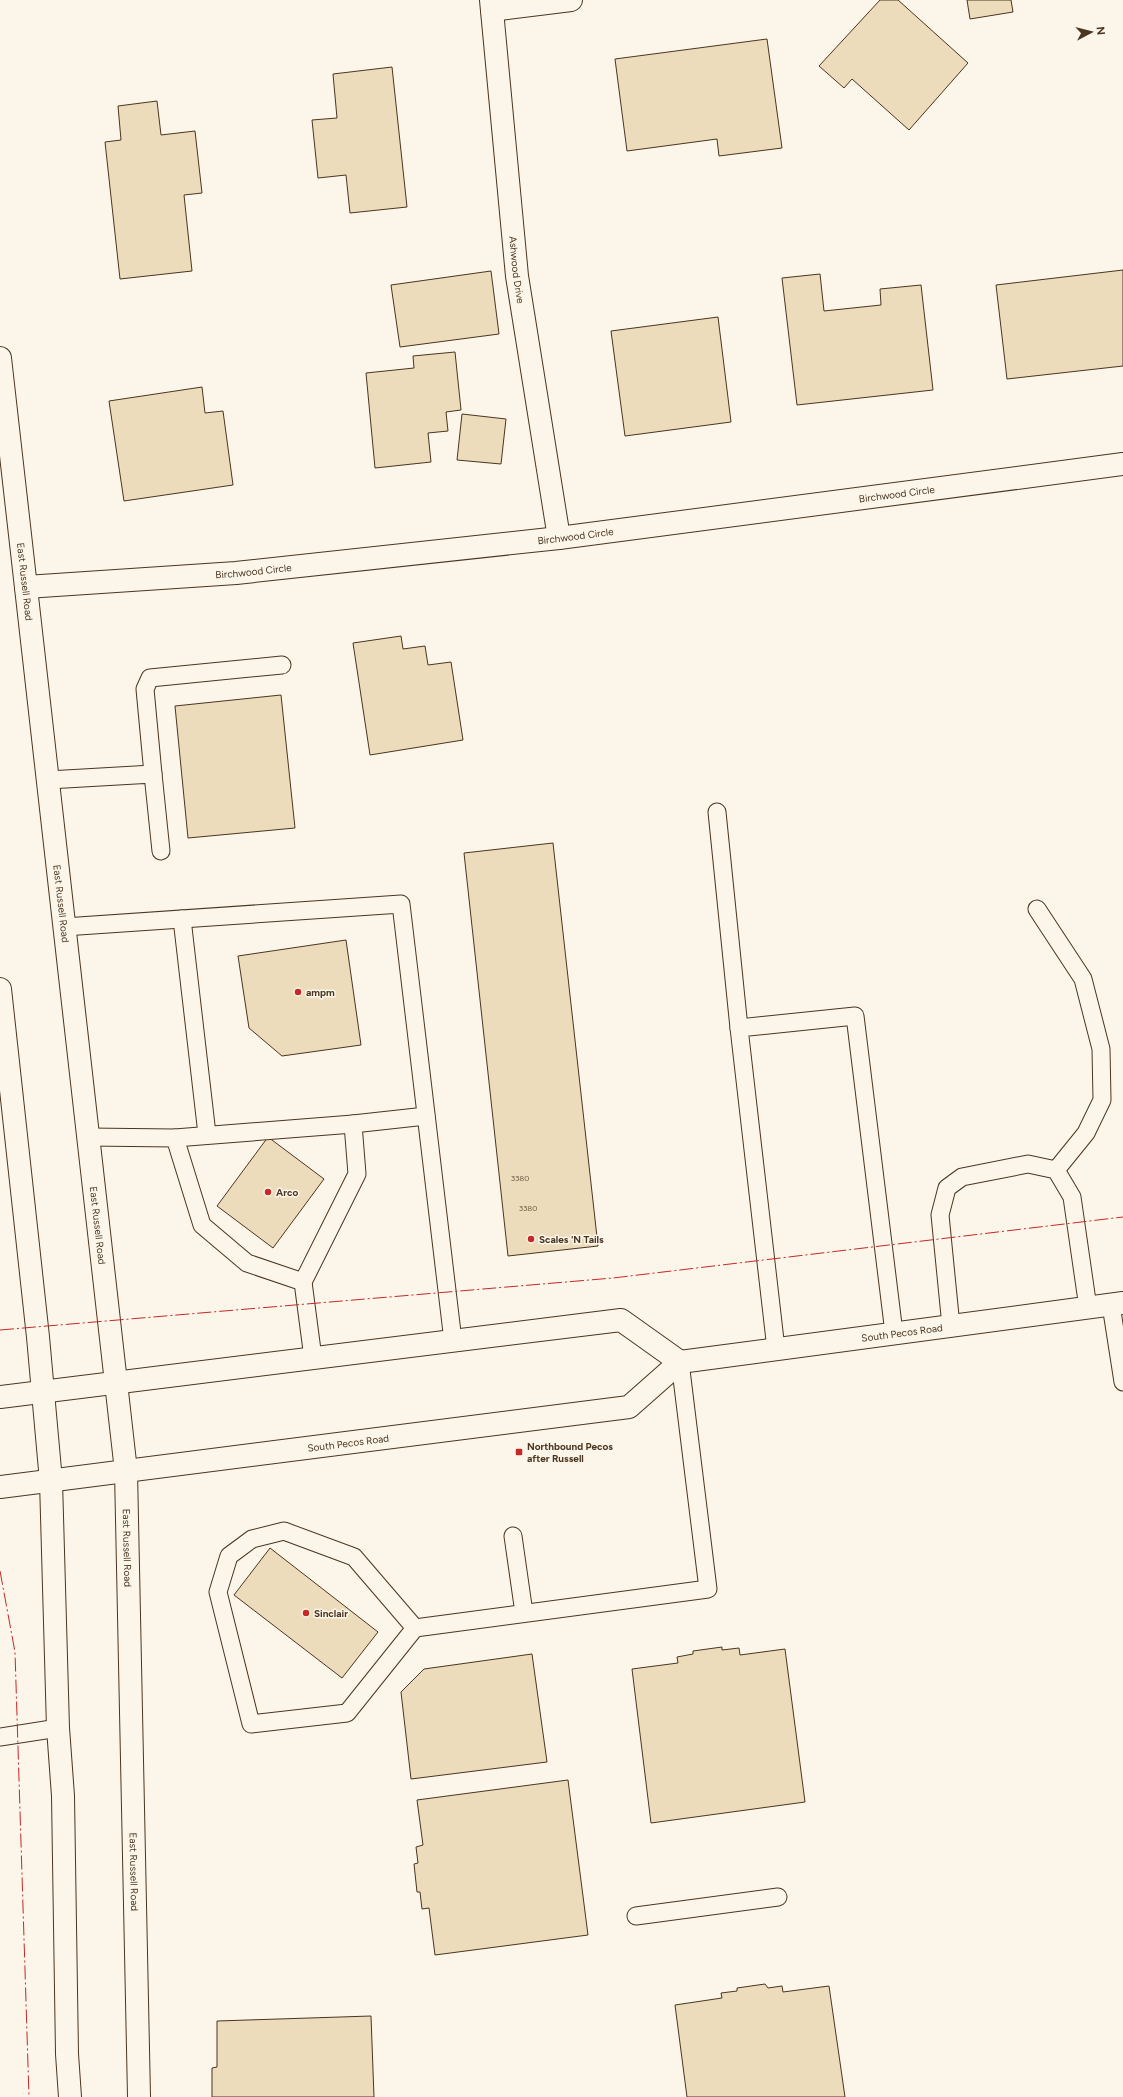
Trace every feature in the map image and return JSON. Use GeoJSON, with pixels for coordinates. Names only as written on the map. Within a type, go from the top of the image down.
{"type":"FeatureCollection","features":[{"type":"Feature","properties":{"kind":"main road"},"geometry":{"type":"LineString","coordinates":[[491,5],[571,0]]}},
{"type":"Feature","properties":{"kind":"main road","name":"Ashwood Drive"},"geometry":{"type":"LineString","coordinates":[[491,5],[517,276],[559,538]]}},
{"type":"Feature","properties":{"kind":"main road","name":"East Russell Road"},"geometry":{"type":"LineString","coordinates":[[0,359],[126,1471],[139,2097]]}},
{"type":"Feature","properties":{"kind":"main road","name":"Birchwood Circle"},"geometry":{"type":"LineString","coordinates":[[26,588],[236,573],[559,538],[1123,464]]}},
{"type":"Feature","properties":{"kind":"main road"},"geometry":{"type":"LineString","coordinates":[[0,989],[43,1392],[51,1481],[58,1728],[63,1796],[66,2054],[70,2097]]}},
{"type":"Feature","properties":{"kind":"main road","name":"South Pecos Road"},"geometry":{"type":"LineString","coordinates":[[0,1487],[630,1408],[680,1362],[1117,1304]]}},
{"type":"Feature","properties":{"kind":"main road"},"geometry":{"type":"LineString","coordinates":[[0,1397],[621,1320],[680,1362]]}},
{"type":"Feature","properties":{"kind":"lane"},"geometry":{"type":"LineString","coordinates":[[161,851],[145,689],[150,678],[282,665]]}},
{"type":"Feature","properties":{"kind":"lane"},"geometry":{"type":"LineString","coordinates":[[48,780],[153,774]]}},
{"type":"Feature","properties":{"kind":"lane"},"geometry":{"type":"LineString","coordinates":[[717,812],[776,1349]]}},
{"type":"Feature","properties":{"kind":"lane"},"geometry":{"type":"LineString","coordinates":[[64,927],[401,904],[453,1341]]}},
{"type":"Feature","properties":{"kind":"lane"},"geometry":{"type":"LineString","coordinates":[[1037,909],[1083,979],[1101,1049],[1102,1100],[1086,1133],[1056,1170]]}},
{"type":"Feature","properties":{"kind":"lane"},"geometry":{"type":"LineString","coordinates":[[182,919],[207,1134]]}},
{"type":"Feature","properties":{"kind":"lane"},"geometry":{"type":"LineString","coordinates":[[740,1028],[856,1016],[894,1333]]}},
{"type":"Feature","properties":{"kind":"lane"},"geometry":{"type":"LineString","coordinates":[[88,1137],[175,1138],[207,1134],[353,1124],[426,1116]]}},
{"type":"Feature","properties":{"kind":"lane"},"geometry":{"type":"LineString","coordinates":[[313,1358],[304,1282],[357,1174],[353,1124]]}},
{"type":"Feature","properties":{"kind":"lane"},"geometry":{"type":"LineString","coordinates":[[175,1138],[202,1225],[247,1263],[304,1282]]}},
{"type":"Feature","properties":{"kind":"lane"},"geometry":{"type":"LineString","coordinates":[[950,1326],[940,1215],[947,1188],[962,1177],[1028,1164],[1056,1170],[1072,1197],[1088,1308]]}},
{"type":"Feature","properties":{"kind":"lane"},"geometry":{"type":"LineString","coordinates":[[1117,1304],[1123,1382]]}},
{"type":"Feature","properties":{"kind":"lane"},"geometry":{"type":"LineString","coordinates":[[415,1628],[354,1557],[284,1531],[252,1539],[229,1556],[218,1592],[251,1724],[347,1713],[415,1628],[708,1589],[680,1362]]}},
{"type":"Feature","properties":{"kind":"lane"},"geometry":{"type":"LineString","coordinates":[[513,1536],[524,1613]]}},
{"type":"Feature","properties":{"kind":"lane"},"geometry":{"type":"LineString","coordinates":[[0,1737],[58,1728]]}},
{"type":"Feature","properties":{"kind":"lane"},"geometry":{"type":"LineString","coordinates":[[636,1916],[778,1897]]}},
{"type":"Feature","properties":{"kind":"building"},"geometry":{"type":"Polygon","coordinates":[[[880,0],[898,0],[968,63],[909,130],[852,79],[844,88],[819,66],[880,0]]]}},
{"type":"Feature","properties":{"kind":"building"},"geometry":{"type":"Polygon","coordinates":[[[967,0],[1011,0],[1013,12],[970,19],[967,0]]]}},
{"type":"Feature","properties":{"kind":"building"},"geometry":{"type":"Polygon","coordinates":[[[767,39],[782,148],[719,156],[717,139],[627,151],[615,59],[767,39]]]}},
{"type":"Feature","properties":{"kind":"building"},"geometry":{"type":"Polygon","coordinates":[[[392,67],[407,207],[350,213],[346,175],[318,178],[312,120],[337,118],[333,74],[392,67]]]}},
{"type":"Feature","properties":{"kind":"building"},"geometry":{"type":"Polygon","coordinates":[[[157,101],[161,135],[195,131],[202,193],[184,195],[192,271],[120,279],[105,142],[121,140],[118,106],[157,101]]]}},
{"type":"Feature","properties":{"kind":"building"},"geometry":{"type":"Polygon","coordinates":[[[1123,270],[1123,366],[1007,379],[996,285],[1123,270]]]}},
{"type":"Feature","properties":{"kind":"building"},"geometry":{"type":"Polygon","coordinates":[[[491,271],[499,334],[400,347],[391,285],[491,271]]]}},
{"type":"Feature","properties":{"kind":"building"},"geometry":{"type":"Polygon","coordinates":[[[820,274],[824,311],[881,305],[880,289],[921,285],[933,390],[797,405],[782,278],[820,274]]]}},
{"type":"Feature","properties":{"kind":"building"},"geometry":{"type":"Polygon","coordinates":[[[718,317],[731,422],[625,436],[611,331],[718,317]]]}},
{"type":"Feature","properties":{"kind":"building"},"geometry":{"type":"Polygon","coordinates":[[[455,352],[461,410],[446,412],[448,431],[428,433],[431,462],[375,468],[366,373],[414,368],[413,356],[455,352]]]}},
{"type":"Feature","properties":{"kind":"building"},"geometry":{"type":"Polygon","coordinates":[[[202,387],[205,413],[223,411],[233,485],[124,501],[109,401],[202,387]]]}},
{"type":"Feature","properties":{"kind":"building"},"geometry":{"type":"Polygon","coordinates":[[[462,414],[506,419],[501,464],[457,460],[462,414]]]}},
{"type":"Feature","properties":{"kind":"building"},"geometry":{"type":"Polygon","coordinates":[[[401,636],[403,649],[425,646],[428,665],[451,662],[463,740],[370,755],[353,643],[401,636]]]}},
{"type":"Feature","properties":{"kind":"building"},"geometry":{"type":"Polygon","coordinates":[[[281,695],[295,828],[188,838],[175,706],[281,695]]]}},
{"type":"Feature","properties":{"kind":"building"},"geometry":{"type":"Polygon","coordinates":[[[553,843],[598,1246],[508,1256],[464,853],[553,843]]]}},
{"type":"Feature","properties":{"kind":"building","name":"ampm"},"geometry":{"type":"Polygon","coordinates":[[[346,940],[361,1045],[282,1056],[249,1028],[238,956],[346,940]]]}},
{"type":"Feature","properties":{"kind":"building"},"geometry":{"type":"Polygon","coordinates":[[[268,1137],[324,1179],[273,1248],[217,1206],[268,1137]]]}},
{"type":"Feature","properties":{"kind":"building","name":"Sinclair"},"geometry":{"type":"Polygon","coordinates":[[[270,1548],[378,1632],[342,1678],[234,1595],[270,1548]]]}},
{"type":"Feature","properties":{"kind":"building"},"geometry":{"type":"Polygon","coordinates":[[[722,1647],[722,1650],[739,1648],[740,1655],[785,1649],[805,1802],[651,1823],[632,1669],[678,1663],[677,1657],[693,1654],[693,1651],[722,1647]]]}},
{"type":"Feature","properties":{"kind":"building"},"geometry":{"type":"Polygon","coordinates":[[[532,1654],[547,1762],[411,1779],[401,1692],[424,1669],[532,1654]]]}},
{"type":"Feature","properties":{"kind":"building"},"geometry":{"type":"Polygon","coordinates":[[[568,1780],[588,1935],[435,1955],[429,1908],[422,1909],[420,1892],[417,1892],[414,1864],[418,1863],[416,1847],[423,1845],[417,1800],[568,1780]]]}},
{"type":"Feature","properties":{"kind":"building"},"geometry":{"type":"Polygon","coordinates":[[[765,1984],[768,1988],[782,1986],[783,1992],[829,1986],[845,2097],[687,2097],[675,2005],[722,1998],[721,1993],[737,1991],[737,1988],[765,1984]]]}},
{"type":"Feature","properties":{"kind":"building"},"geometry":{"type":"Polygon","coordinates":[[[371,2016],[374,2097],[212,2097],[212,2068],[217,2067],[217,2021],[371,2016]]]}},
{"type":"Feature","properties":{"kind":"power"},"geometry":{"type":"LineString","coordinates":[[0,1330],[613,1278],[1123,1217]]}},
{"type":"Feature","properties":{"kind":"power"},"geometry":{"type":"LineString","coordinates":[[0,1571],[15,1652],[29,2097]]}},
{"type":"Feature","properties":{"kind":"place","name":"ampm"},"geometry":{"type":"Point","coordinates":[298,992]}},
{"type":"Feature","properties":{"kind":"place","name":"Arco"},"geometry":{"type":"Point","coordinates":[268,1192]}},
{"type":"Feature","properties":{"kind":"place","name":"Scales 'N Tails"},"geometry":{"type":"Point","coordinates":[531,1239]}},
{"type":"Feature","properties":{"kind":"place","name":"Northbound Pecos after Russell"},"geometry":{"type":"Point","coordinates":[519,1452]}},
{"type":"Feature","properties":{"kind":"place","name":"Sinclair"},"geometry":{"type":"Point","coordinates":[306,1613]}}]}
